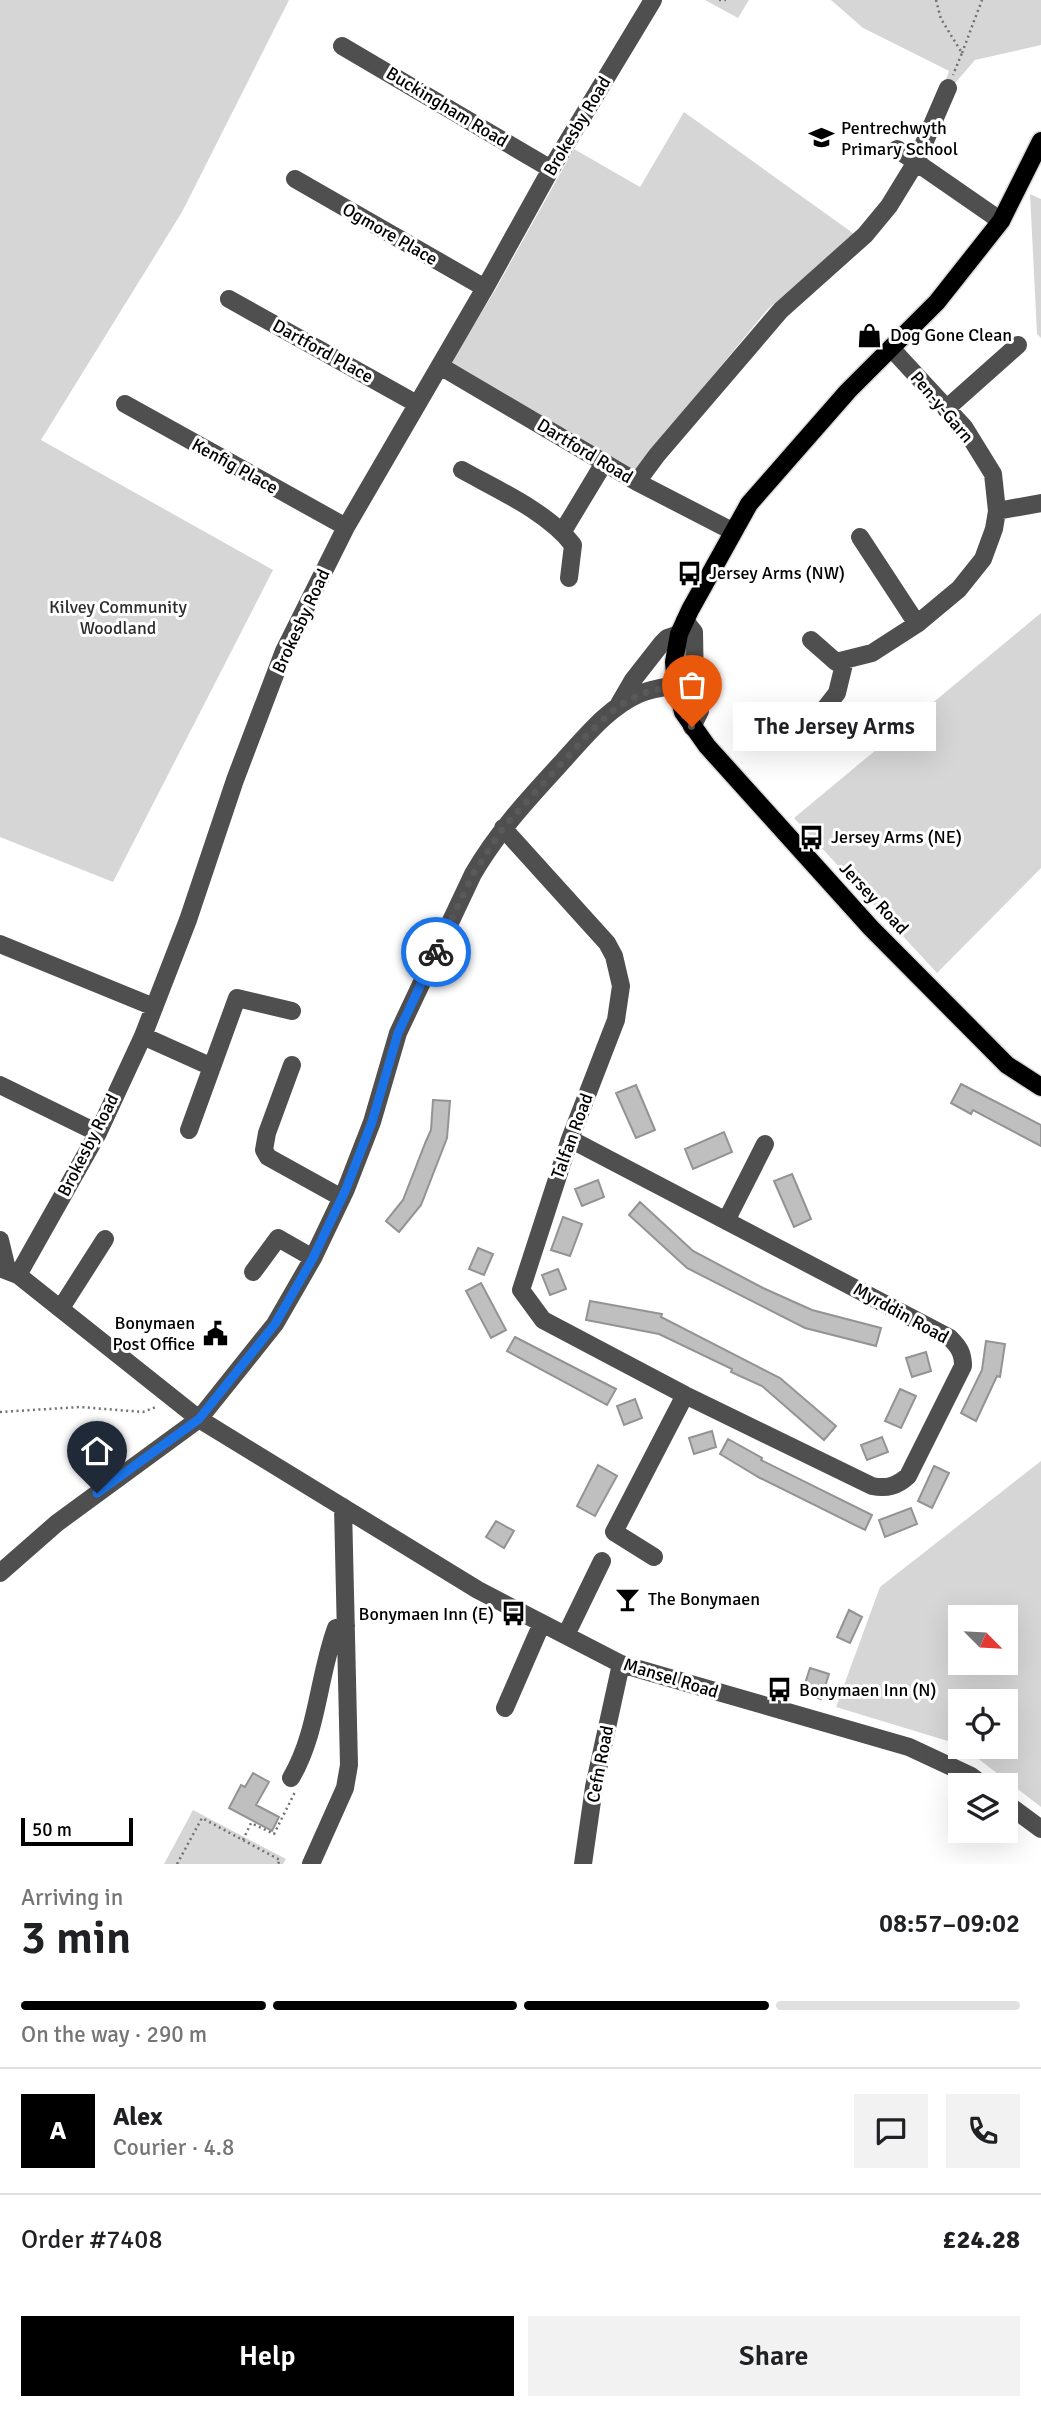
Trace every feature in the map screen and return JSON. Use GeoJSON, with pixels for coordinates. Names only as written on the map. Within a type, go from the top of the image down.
{"type":"FeatureCollection","features":[{"type":"Feature","properties":{"kind":"main road"},"geometry":{"type":"LineString","coordinates":[[682,628],[732,531],[749,504],[848,391],[937,302],[1001,220],[1041,142]]}},
{"type":"Feature","properties":{"kind":"main road","name":"Jersey Road"},"geometry":{"type":"LineString","coordinates":[[682,628],[674,662],[676,685],[682,712],[692,727],[871,928],[1007,1065],[1041,1087]]}},
{"type":"Feature","properties":{"kind":"street","name":"Brokesby Road"},"geometry":{"type":"LineString","coordinates":[[8,1270],[98,1133],[143,1036],[188,920],[234,780],[284,651],[346,527],[551,169],[653,0]]}},
{"type":"Feature","properties":{"kind":"street","name":"Buckingham Road"},"geometry":{"type":"LineString","coordinates":[[342,46],[551,169]]}},
{"type":"Feature","properties":{"kind":"street"},"geometry":{"type":"LineString","coordinates":[[637,482],[781,310],[865,235],[888,206],[916,162],[948,88]]}},
{"type":"Feature","properties":{"kind":"street"},"geometry":{"type":"LineString","coordinates":[[897,149],[1001,220]]}},
{"type":"Feature","properties":{"kind":"street","name":"Ogmore Place"},"geometry":{"type":"LineString","coordinates":[[295,179],[485,288]]}},
{"type":"Feature","properties":{"kind":"street","name":"Dartford Place"},"geometry":{"type":"LineString","coordinates":[[229,299],[417,404]]}},
{"type":"Feature","properties":{"kind":"street"},"geometry":{"type":"LineString","coordinates":[[946,409],[1018,345]]}},
{"type":"Feature","properties":{"kind":"street","name":"Pen-y-Garn"},"geometry":{"type":"LineString","coordinates":[[845,660],[872,653],[918,624],[960,589],[983,559],[994,529],[997,511],[993,474],[964,427],[891,348]]}},
{"type":"Feature","properties":{"kind":"street","name":"Dartford Road"},"geometry":{"type":"LineString","coordinates":[[440,366],[637,482],[732,531]]}},
{"type":"Feature","properties":{"kind":"street","name":"Kenfig Place"},"geometry":{"type":"LineString","coordinates":[[125,404],[346,527]]}},
{"type":"Feature","properties":{"kind":"street"},"geometry":{"type":"LineString","coordinates":[[563,531],[604,463]]}},
{"type":"Feature","properties":{"kind":"street"},"geometry":{"type":"LineString","coordinates":[[461,470],[512,498],[563,531],[573,545],[569,578]]}},
{"type":"Feature","properties":{"kind":"street"},"geometry":{"type":"LineString","coordinates":[[997,511],[1041,503]]}},
{"type":"Feature","properties":{"kind":"street"},"geometry":{"type":"LineString","coordinates":[[860,537],[918,624]]}},
{"type":"Feature","properties":{"kind":"street"},"geometry":{"type":"LineString","coordinates":[[617,707],[633,680],[662,643],[682,628],[694,632],[695,688],[700,710],[692,727]]}},
{"type":"Feature","properties":{"kind":"street"},"geometry":{"type":"LineString","coordinates":[[811,640],[835,662],[845,660],[838,693],[816,720]]}},
{"type":"Feature","properties":{"kind":"street"},"geometry":{"type":"LineString","coordinates":[[0,1573],[57,1523],[199,1419],[275,1324],[313,1258],[342,1198],[372,1122],[398,1033],[473,874],[503,828],[589,733],[617,707],[640,694],[676,685]]}},
{"type":"Feature","properties":{"kind":"street","name":"Talfan Road"},"geometry":{"type":"LineString","coordinates":[[503,828],[607,943],[621,986],[616,1020],[570,1139],[522,1290],[543,1320],[685,1395]]}},
{"type":"Feature","properties":{"kind":"street"},"geometry":{"type":"LineString","coordinates":[[0,944],[153,1007]]}},
{"type":"Feature","properties":{"kind":"street"},"geometry":{"type":"LineString","coordinates":[[189,1130],[237,998],[292,1011]]}},
{"type":"Feature","properties":{"kind":"street"},"geometry":{"type":"LineString","coordinates":[[143,1036],[212,1067]]}},
{"type":"Feature","properties":{"kind":"street"},"geometry":{"type":"LineString","coordinates":[[292,1065],[264,1140],[266,1154],[342,1198]]}},
{"type":"Feature","properties":{"kind":"street"},"geometry":{"type":"LineString","coordinates":[[0,1085],[98,1133]]}},
{"type":"Feature","properties":{"kind":"street","name":"Myrddin Road"},"geometry":{"type":"LineString","coordinates":[[570,1139],[950,1338],[960,1347],[963,1356],[963,1366],[908,1476],[901,1482],[882,1488],[861,1481],[685,1395]]}},
{"type":"Feature","properties":{"kind":"street"},"geometry":{"type":"LineString","coordinates":[[726,1221],[765,1144]]}},
{"type":"Feature","properties":{"kind":"street"},"geometry":{"type":"LineString","coordinates":[[253,1272],[278,1238],[313,1258]]}},
{"type":"Feature","properties":{"kind":"street"},"geometry":{"type":"LineString","coordinates":[[61,1308],[105,1239]]}},
{"type":"Feature","properties":{"kind":"street"},"geometry":{"type":"LineString","coordinates":[[0,1240],[8,1270]]}},
{"type":"Feature","properties":{"kind":"street","name":"Mansel Road"},"geometry":{"type":"LineString","coordinates":[[8,1270],[61,1308],[199,1419],[478,1590],[621,1664],[909,1747],[965,1773]]}},
{"type":"Feature","properties":{"kind":"street"},"geometry":{"type":"LineString","coordinates":[[653,1557],[614,1532],[685,1395]]}},
{"type":"Feature","properties":{"kind":"street"},"geometry":{"type":"LineString","coordinates":[[310,1864],[345,1788],[349,1765],[343,1507]]}},
{"type":"Feature","properties":{"kind":"street"},"geometry":{"type":"LineString","coordinates":[[566,1635],[602,1561]]}},
{"type":"Feature","properties":{"kind":"street"},"geometry":{"type":"LineString","coordinates":[[505,1708],[542,1623]]}},
{"type":"Feature","properties":{"kind":"street"},"geometry":{"type":"LineString","coordinates":[[291,1778],[301,1760],[312,1727],[329,1648],[337,1628],[346,1626]]}},
{"type":"Feature","properties":{"kind":"street","name":"Cefn Road"},"geometry":{"type":"LineString","coordinates":[[583,1864],[594,1787],[621,1664]]}},
{"type":"Feature","properties":{"kind":"street"},"geometry":{"type":"LineString","coordinates":[[1018,1811],[1041,1829]]}},
{"type":"Feature","properties":{"kind":"path"},"geometry":{"type":"LineString","coordinates":[[719,0],[726,0]]}},
{"type":"Feature","properties":{"kind":"path"},"geometry":{"type":"LineString","coordinates":[[936,0],[941,19],[962,53]]}},
{"type":"Feature","properties":{"kind":"path"},"geometry":{"type":"LineString","coordinates":[[948,88],[982,0]]}},
{"type":"Feature","properties":{"kind":"path"},"geometry":{"type":"LineString","coordinates":[[0,1412],[80,1407],[143,1412],[174,1400]]}},
{"type":"Feature","properties":{"kind":"path"},"geometry":{"type":"LineString","coordinates":[[243,1840],[251,1823],[274,1835],[295,1793],[288,1785],[291,1778]]}},
{"type":"Feature","properties":{"kind":"path"},"geometry":{"type":"LineString","coordinates":[[177,1864],[202,1818],[280,1860],[278,1864]]}},
{"type":"Feature","properties":{"kind":"green space","name":"Kilvey Community Woodland"},"geometry":{"type":"Polygon","coordinates":[[[0,0],[289,0],[182,212],[41,440],[273,570],[113,882],[0,837],[0,0]]]}},
{"type":"Feature","properties":{"kind":"green space"},"geometry":{"type":"Polygon","coordinates":[[[705,0],[749,0],[738,18],[705,0]]]}},
{"type":"Feature","properties":{"kind":"green space"},"geometry":{"type":"Polygon","coordinates":[[[831,0],[1041,0],[1041,45],[975,60],[950,89],[944,85],[949,71],[863,28],[831,0]]]}},
{"type":"Feature","properties":{"kind":"green space"},"geometry":{"type":"Polygon","coordinates":[[[684,112],[857,236],[824,260],[768,309],[634,471],[450,364],[494,292],[574,149],[640,187],[684,112]]]}},
{"type":"Feature","properties":{"kind":"green space"},"geometry":{"type":"Polygon","coordinates":[[[1030,194],[1041,199],[1041,338],[1037,334],[1030,194]]]}},
{"type":"Feature","properties":{"kind":"green space"},"geometry":{"type":"Polygon","coordinates":[[[1041,613],[1041,868],[937,973],[794,818],[1041,613]]]}},
{"type":"Feature","properties":{"kind":"green space"},"geometry":{"type":"Polygon","coordinates":[[[1041,1461],[1041,1807],[1018,1789],[1018,1773],[997,1773],[979,1759],[1018,1759],[1018,1689],[948,1689],[948,1741],[836,1707],[880,1587],[1041,1461]]]}},
{"type":"Feature","properties":{"kind":"green space"},"geometry":{"type":"Polygon","coordinates":[[[193,1810],[286,1859],[283,1864],[164,1864],[193,1810]]]}},
{"type":"Feature","properties":{"kind":"building"},"geometry":{"type":"Polygon","coordinates":[[[961,1084],[1041,1125],[1041,1146],[973,1110],[971,1114],[951,1103],[961,1084]]]}},
{"type":"Feature","properties":{"kind":"building"},"geometry":{"type":"Polygon","coordinates":[[[636,1085],[655,1130],[636,1138],[616,1093],[636,1085]]]}},
{"type":"Feature","properties":{"kind":"building"},"geometry":{"type":"Polygon","coordinates":[[[433,1100],[450,1101],[447,1138],[421,1205],[399,1232],[386,1221],[403,1200],[431,1130],[433,1100]]]}},
{"type":"Feature","properties":{"kind":"building"},"geometry":{"type":"Polygon","coordinates":[[[724,1132],[732,1152],[693,1169],[685,1149],[724,1132]]]}},
{"type":"Feature","properties":{"kind":"building"},"geometry":{"type":"Polygon","coordinates":[[[792,1174],[811,1219],[794,1227],[774,1181],[792,1174]]]}},
{"type":"Feature","properties":{"kind":"building"},"geometry":{"type":"Polygon","coordinates":[[[598,1180],[604,1197],[582,1206],[575,1189],[598,1180]]]}},
{"type":"Feature","properties":{"kind":"building"},"geometry":{"type":"Polygon","coordinates":[[[640,1202],[693,1251],[763,1288],[812,1310],[881,1328],[876,1346],[805,1328],[687,1268],[629,1215],[640,1202]]]}},
{"type":"Feature","properties":{"kind":"building"},"geometry":{"type":"Polygon","coordinates":[[[563,1217],[582,1224],[570,1256],[551,1250],[563,1217]]]}},
{"type":"Feature","properties":{"kind":"building"},"geometry":{"type":"Polygon","coordinates":[[[478,1248],[493,1254],[484,1275],[469,1269],[478,1248]]]}},
{"type":"Feature","properties":{"kind":"building"},"geometry":{"type":"Polygon","coordinates":[[[558,1269],[566,1289],[550,1295],[542,1275],[558,1269]]]}},
{"type":"Feature","properties":{"kind":"building"},"geometry":{"type":"Polygon","coordinates":[[[481,1283],[506,1330],[491,1338],[466,1291],[481,1283]]]}},
{"type":"Feature","properties":{"kind":"building"},"geometry":{"type":"Polygon","coordinates":[[[590,1301],[662,1314],[661,1317],[780,1378],[836,1426],[824,1440],[762,1386],[731,1372],[732,1369],[659,1334],[586,1320],[590,1301]]]}},
{"type":"Feature","properties":{"kind":"building"},"geometry":{"type":"Polygon","coordinates":[[[515,1337],[616,1389],[607,1405],[507,1351],[515,1337]]]}},
{"type":"Feature","properties":{"kind":"building"},"geometry":{"type":"Polygon","coordinates":[[[986,1341],[1005,1344],[1000,1377],[997,1376],[976,1421],[961,1413],[982,1370],[986,1341]]]}},
{"type":"Feature","properties":{"kind":"building"},"geometry":{"type":"Polygon","coordinates":[[[926,1352],[931,1371],[912,1377],[906,1358],[926,1352]]]}},
{"type":"Feature","properties":{"kind":"building"},"geometry":{"type":"Polygon","coordinates":[[[900,1389],[916,1396],[901,1428],[885,1421],[900,1389]]]}},
{"type":"Feature","properties":{"kind":"building"},"geometry":{"type":"Polygon","coordinates":[[[635,1399],[642,1418],[624,1425],[617,1406],[635,1399]]]}},
{"type":"Feature","properties":{"kind":"building"},"geometry":{"type":"Polygon","coordinates":[[[712,1431],[716,1447],[694,1454],[689,1438],[712,1431]]]}},
{"type":"Feature","properties":{"kind":"building"},"geometry":{"type":"Polygon","coordinates":[[[882,1437],[888,1452],[867,1460],[861,1445],[882,1437]]]}},
{"type":"Feature","properties":{"kind":"building"},"geometry":{"type":"Polygon","coordinates":[[[728,1439],[762,1458],[761,1460],[872,1515],[865,1530],[760,1478],[720,1454],[728,1439]]]}},
{"type":"Feature","properties":{"kind":"building"},"geometry":{"type":"Polygon","coordinates":[[[598,1465],[617,1476],[595,1516],[577,1506],[598,1465]]]}},
{"type":"Feature","properties":{"kind":"building"},"geometry":{"type":"Polygon","coordinates":[[[934,1466],[949,1473],[932,1508],[918,1501],[934,1466]]]}},
{"type":"Feature","properties":{"kind":"building"},"geometry":{"type":"Polygon","coordinates":[[[911,1508],[917,1524],[885,1537],[879,1520],[911,1508]]]}},
{"type":"Feature","properties":{"kind":"building"},"geometry":{"type":"Polygon","coordinates":[[[496,1521],[514,1531],[504,1548],[486,1537],[496,1521]]]}},
{"type":"Feature","properties":{"kind":"building"},"geometry":{"type":"Polygon","coordinates":[[[849,1610],[862,1617],[850,1643],[837,1637],[849,1610]]]}},
{"type":"Feature","properties":{"kind":"building"},"geometry":{"type":"Polygon","coordinates":[[[810,1668],[829,1674],[821,1699],[802,1693],[810,1668]]]}},
{"type":"Feature","properties":{"kind":"building"},"geometry":{"type":"Polygon","coordinates":[[[253,1773],[269,1782],[256,1805],[279,1817],[272,1831],[229,1808],[241,1785],[245,1787],[253,1773]]]}},
{"type":"Feature","properties":{"kind":"way so far"},"geometry":{"type":"LineString","coordinates":[[436,952],[473,874],[503,828],[589,733],[617,707],[640,694],[676,685],[682,712],[692,727]]}},
{"type":"Feature","properties":{"kind":"place","name":"Pentrechwyth Primary School"},"geometry":{"type":"Point","coordinates":[821,138]}},
{"type":"Feature","properties":{"kind":"place","name":"Dog Gone Clean"},"geometry":{"type":"Point","coordinates":[870,335]}},
{"type":"Feature","properties":{"kind":"place","name":"Jersey Arms (NW)"},"geometry":{"type":"Point","coordinates":[689,573]}},
{"type":"Feature","properties":{"kind":"place","name":"The Jersey Arms"},"geometry":{"type":"Point","coordinates":[692,727]}},
{"type":"Feature","properties":{"kind":"place","name":"Jersey Arms (NE)"},"geometry":{"type":"Point","coordinates":[811,837]}},
{"type":"Feature","properties":{"kind":"place","name":"Bonymaen Post Office"},"geometry":{"type":"Point","coordinates":[215,1333]}},
{"type":"Feature","properties":{"kind":"place","name":"The Bonymaen"},"geometry":{"type":"Point","coordinates":[628,1599]}},
{"type":"Feature","properties":{"kind":"place","name":"Bonymaen Inn (E)"},"geometry":{"type":"Point","coordinates":[514,1614]}},
{"type":"Feature","properties":{"kind":"place","name":"Bonymaen Inn (N)"},"geometry":{"type":"Point","coordinates":[779,1690]}},
{"type":"Feature","properties":{"kind":"route"},"geometry":{"type":"LineString","coordinates":[[97,1493],[199,1419],[275,1324],[313,1258],[346,1189],[372,1122],[398,1033],[436,952]]}}]}
